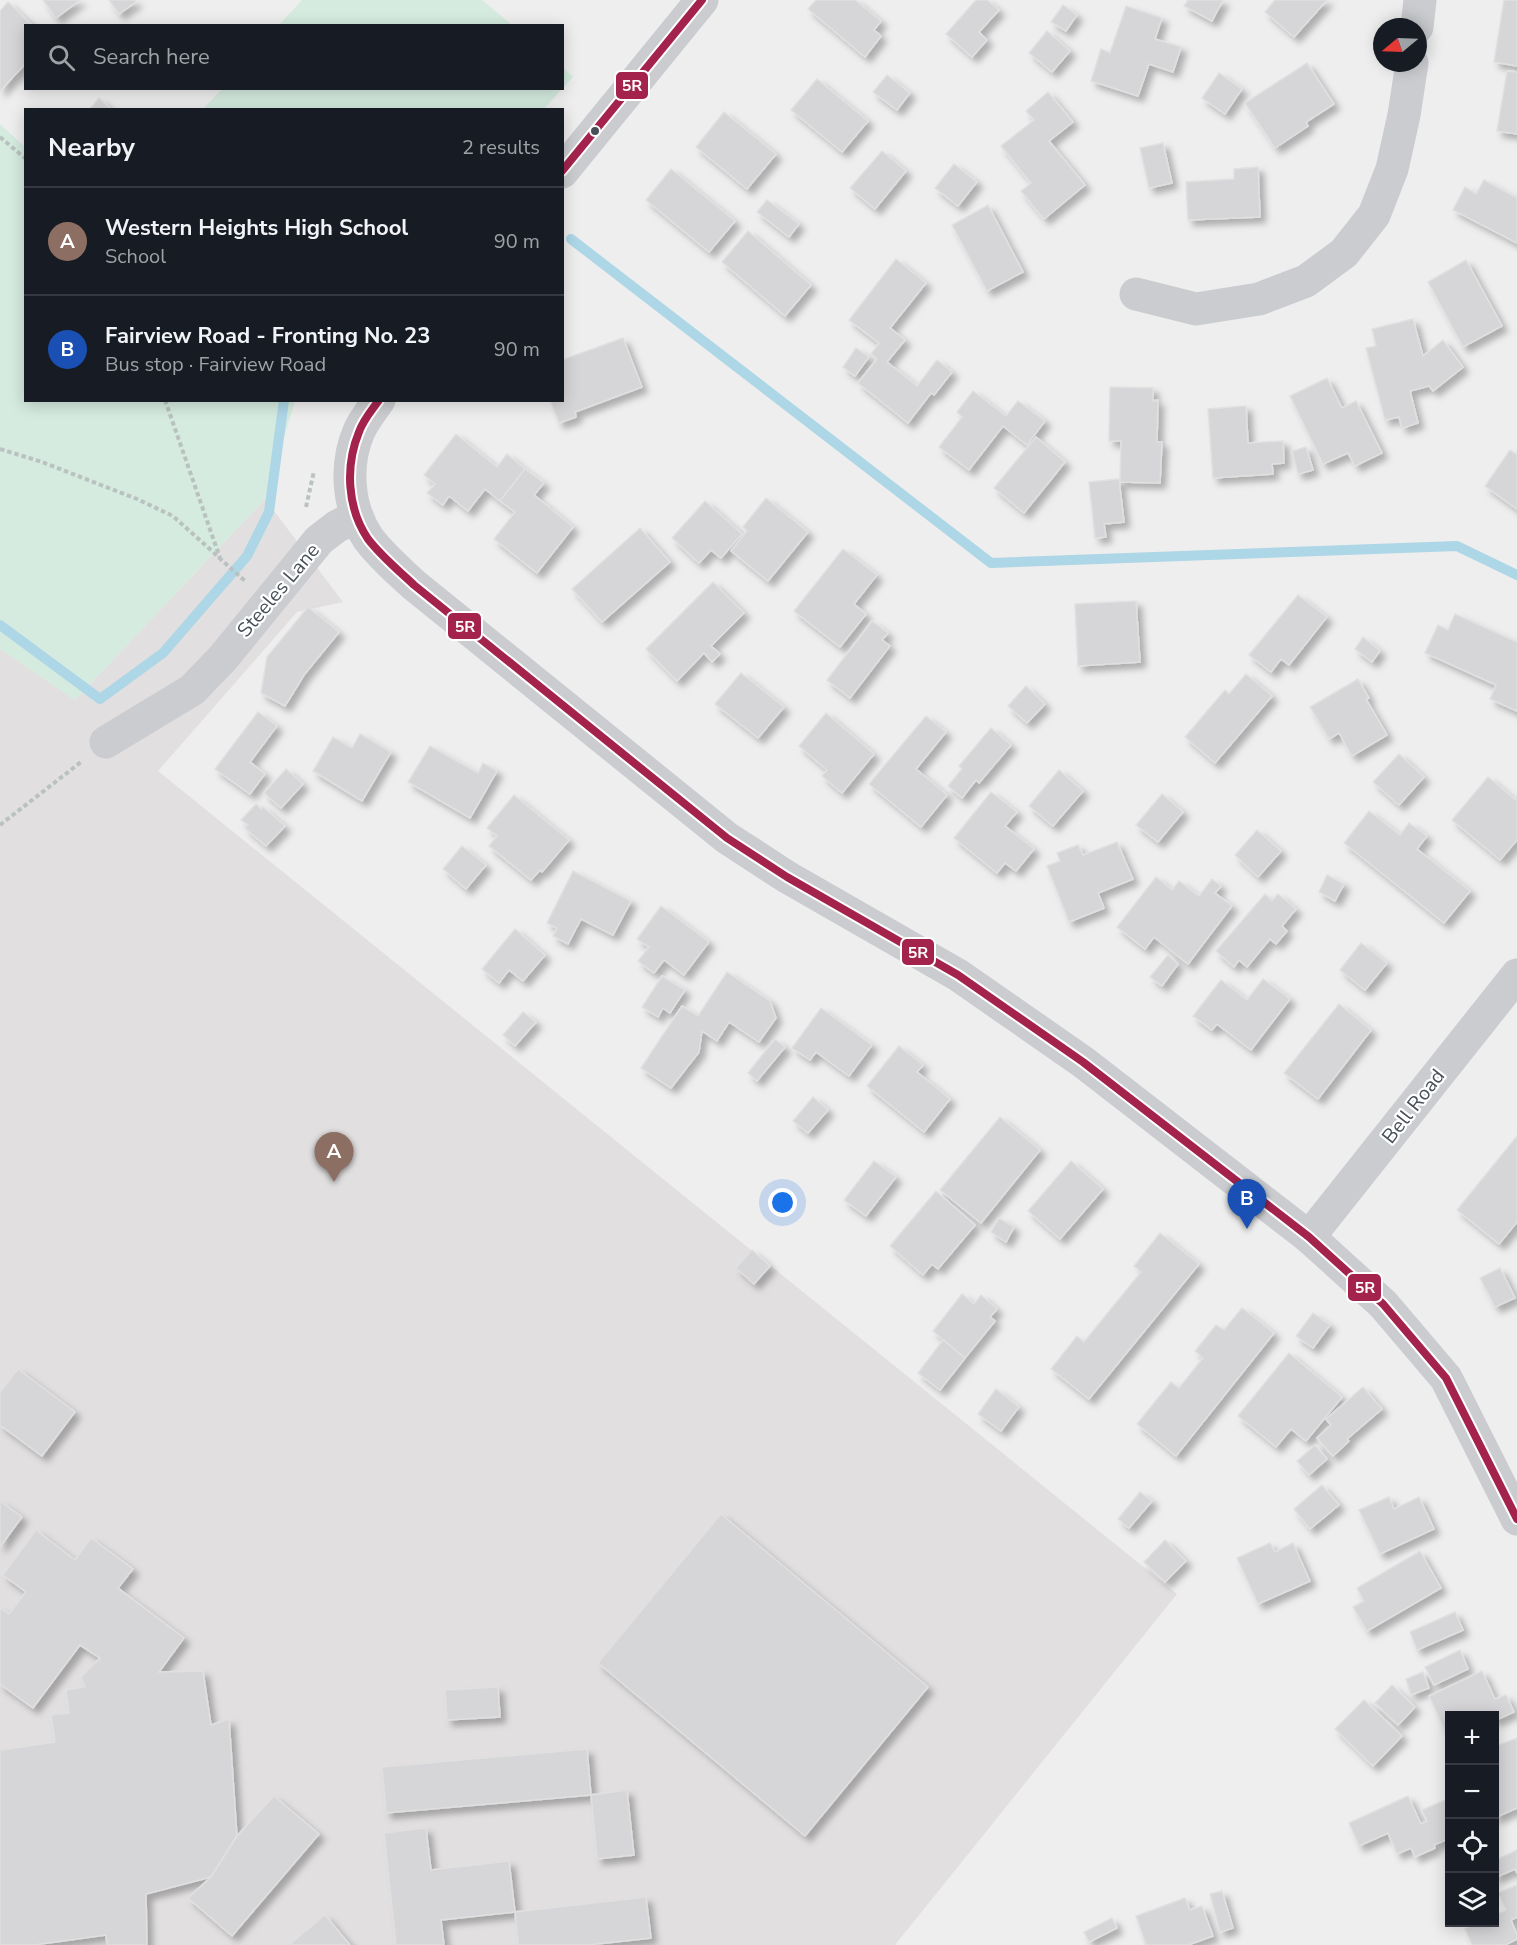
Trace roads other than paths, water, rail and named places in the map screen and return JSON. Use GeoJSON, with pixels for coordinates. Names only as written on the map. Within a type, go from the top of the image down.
{"type":"FeatureCollection","features":[{"type":"Feature","properties":{"kind":"street"},"geometry":{"type":"LineString","coordinates":[[564,170],[702,0]]}},
{"type":"Feature","properties":{"kind":"street"},"geometry":{"type":"LineString","coordinates":[[1418,18],[1420,0]]}},
{"type":"Feature","properties":{"kind":"street"},"geometry":{"type":"LineString","coordinates":[[1136,294],[1196,309],[1259,299],[1306,281],[1344,253],[1374,215],[1392,169],[1411,72]]}},
{"type":"Feature","properties":{"kind":"street"},"geometry":{"type":"LineString","coordinates":[[378,402],[359,432],[352,451],[349,475],[356,516],[368,538],[382,555],[414,585],[727,838],[768,865],[958,975],[1083,1062],[1309,1237],[1383,1304],[1446,1378],[1517,1519]]}},
{"type":"Feature","properties":{"kind":"street","name":"Steeles Lane"},"geometry":{"type":"LineString","coordinates":[[106,742],[192,690],[223,658],[319,540],[336,526],[356,516]]}},
{"type":"Feature","properties":{"kind":"street","name":"Bell Road"},"geometry":{"type":"LineString","coordinates":[[1309,1237],[1517,975]]}},
{"type":"Feature","properties":{"kind":"waterway"},"geometry":{"type":"LineString","coordinates":[[571,239],[991,563],[1457,546],[1517,575]]}},
{"type":"Feature","properties":{"kind":"waterway"},"geometry":{"type":"LineString","coordinates":[[0,625],[100,699],[163,653],[247,556],[269,512],[284,402]]}},
{"type":"Feature","properties":{"kind":"place","name":"Western Heights High School"},"geometry":{"type":"Point","coordinates":[334,1182]}},
{"type":"Feature","properties":{"kind":"place","name":"Fairview Road - Fronting No. 23"},"geometry":{"type":"Point","coordinates":[1247,1229]}}]}
